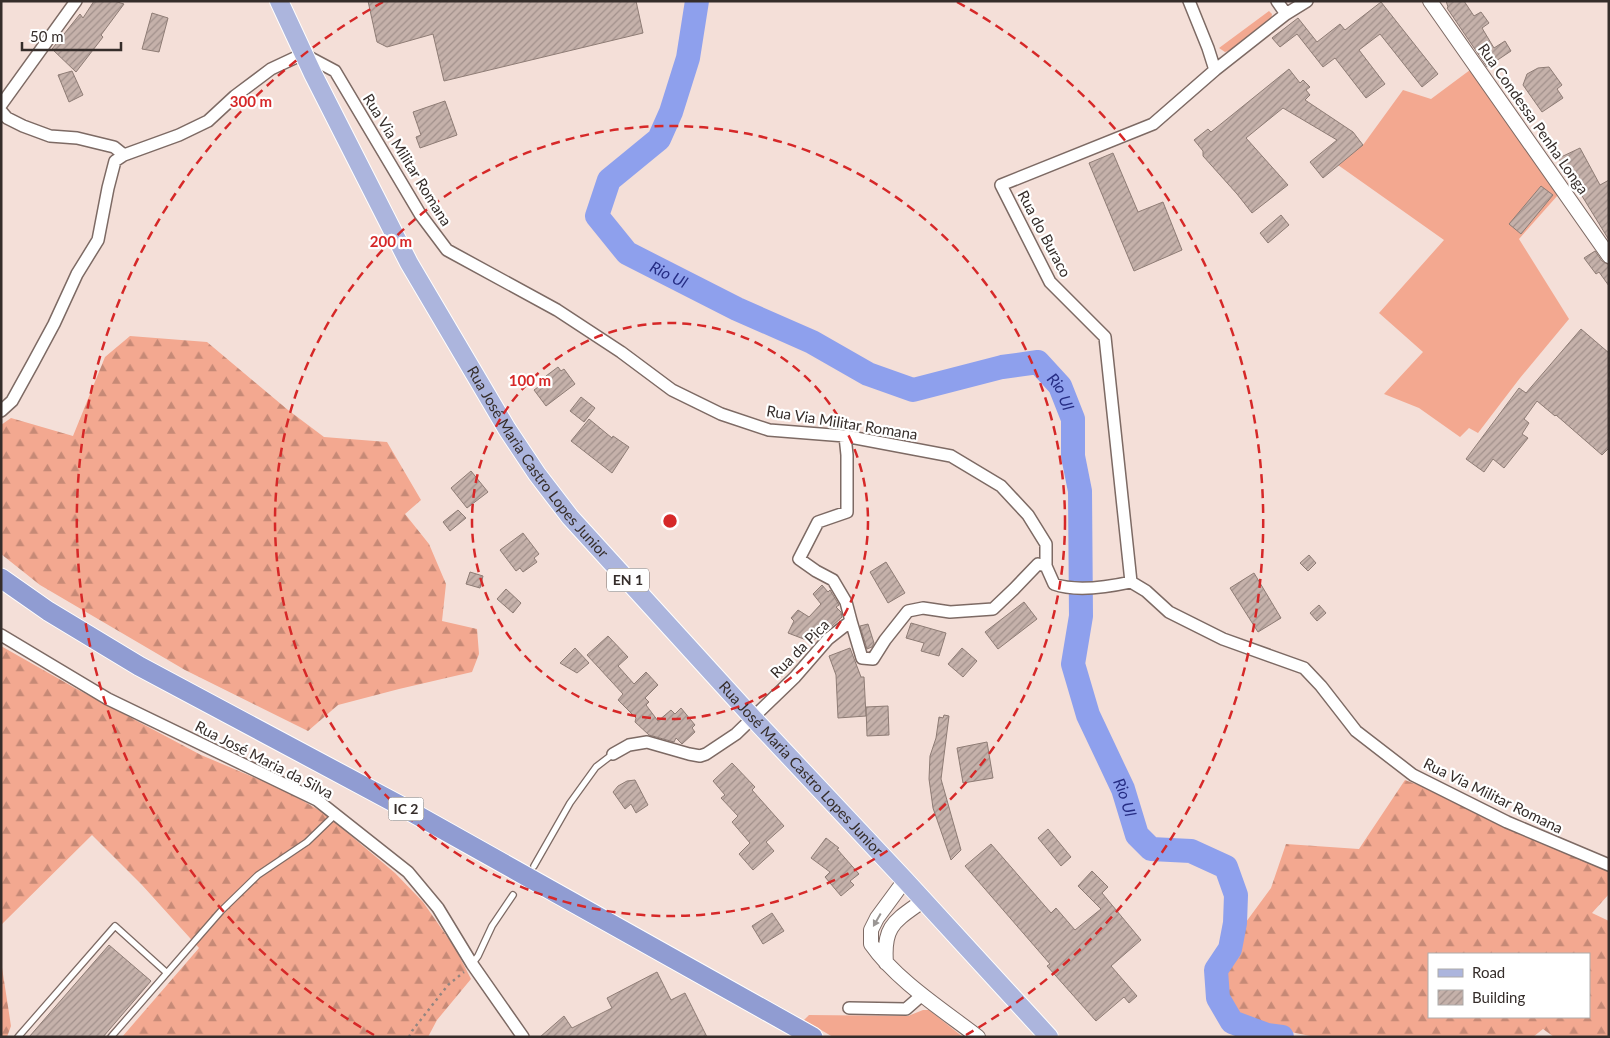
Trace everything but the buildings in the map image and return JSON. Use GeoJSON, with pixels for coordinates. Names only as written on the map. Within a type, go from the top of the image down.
{"type":"FeatureCollection","features":[{"type":"Feature","properties":{"kind":"highway","name":"IC 2"},"geometry":{"type":"LineString","coordinates":[[1,578],[48,611],[139,666],[399,805],[813,1037]]}},
{"type":"Feature","properties":{"kind":"highway","name":"IC 2"},"geometry":{"type":"LineString","coordinates":[[1,592],[42,621],[114,664],[360,796],[791,1037]]}},
{"type":"Feature","properties":{"kind":"main road","name":"Rua José Maria Castro Lopes Junior"},"geometry":{"type":"LineString","coordinates":[[279,1],[303,54],[409,263],[507,429],[537,474],[570,517],[753,718],[924,900],[1049,1037]]}},
{"type":"Feature","properties":{"kind":"street"},"geometry":{"type":"LineString","coordinates":[[1,105],[76,1]]}},
{"type":"Feature","properties":{"kind":"street"},"geometry":{"type":"LineString","coordinates":[[1188,1],[1215,70],[1286,14],[1307,1]]}},
{"type":"Feature","properties":{"kind":"street"},"geometry":{"type":"LineString","coordinates":[[1278,1],[1286,14]]}},
{"type":"Feature","properties":{"kind":"street","name":"Rua Condessa Penha Longa"},"geometry":{"type":"LineString","coordinates":[[1430,1],[1609,256]]}},
{"type":"Feature","properties":{"kind":"street"},"geometry":{"type":"LineString","coordinates":[[1,411],[12,401],[54,324],[77,274],[98,240],[115,161],[124,155],[179,136],[208,121],[235,96],[271,69],[303,54]]}},
{"type":"Feature","properties":{"kind":"street","name":"Rua Via Militar Romana"},"geometry":{"type":"LineString","coordinates":[[303,54],[335,71],[420,214],[447,250],[557,310],[622,352],[672,390],[721,414],[768,430],[845,436],[951,456],[1001,486],[1028,515],[1046,544],[1046,566],[1054,584],[1064,588],[1112,586],[1131,582],[1146,590],[1169,612],[1223,639],[1304,668],[1321,686],[1356,731],[1413,775],[1507,822],[1609,865]]}},
{"type":"Feature","properties":{"kind":"street","name":"Rua do Buraco"},"geometry":{"type":"LineString","coordinates":[[1131,582],[1104,337],[1050,282],[1001,185],[1153,124],[1215,70]]}},
{"type":"Feature","properties":{"kind":"street"},"geometry":{"type":"LineString","coordinates":[[1,111],[7,118],[50,136],[77,138],[114,147],[124,155]]}},
{"type":"Feature","properties":{"kind":"street"},"geometry":{"type":"LineString","coordinates":[[845,436],[847,512],[818,522],[799,559],[833,580],[846,602],[851,621]]}},
{"type":"Feature","properties":{"kind":"street","name":"Rua da Pica"},"geometry":{"type":"LineString","coordinates":[[613,754],[629,745],[647,742],[689,754],[700,756],[706,754],[736,734],[795,677],[828,639],[851,621],[862,658],[873,659],[908,611],[923,608],[950,612],[993,609],[1038,564],[1046,566]]}},
{"type":"Feature","properties":{"kind":"street","name":"Rua José Maria da Silva"},"geometry":{"type":"LineString","coordinates":[[1,635],[108,699],[317,800],[336,814],[408,872],[438,908],[472,964],[523,1037]]}},
{"type":"Feature","properties":{"kind":"street"},"geometry":{"type":"LineString","coordinates":[[905,880],[877,918],[871,930],[871,944],[886,963],[922,995],[978,1037]]}},
{"type":"Feature","properties":{"kind":"street"},"geometry":{"type":"LineString","coordinates":[[886,963],[885,948],[889,929],[901,917],[924,900]]}},
{"type":"Feature","properties":{"kind":"street"},"geometry":{"type":"LineString","coordinates":[[848,1008],[906,1009],[922,995]]}},
{"type":"Feature","properties":{"kind":"lane"},"geometry":{"type":"LineString","coordinates":[[534,866],[570,803],[596,767],[613,754]]}},
{"type":"Feature","properties":{"kind":"lane"},"geometry":{"type":"LineString","coordinates":[[112,1037],[221,911],[258,875],[307,842],[336,814]]}},
{"type":"Feature","properties":{"kind":"lane"},"geometry":{"type":"LineString","coordinates":[[472,964],[478,956],[492,926],[513,895]]}},
{"type":"Feature","properties":{"kind":"lane"},"geometry":{"type":"LineString","coordinates":[[18,1037],[115,926],[166,973]]}},
{"type":"Feature","properties":{"kind":"path"},"geometry":{"type":"LineString","coordinates":[[409,1037],[448,984],[472,964]]}},
{"type":"Feature","properties":{"kind":"green space"},"geometry":{"type":"Polygon","coordinates":[[[1269,11],[1272,14],[1271,20],[1231,50],[1225,52],[1219,48],[1269,11]]]}},
{"type":"Feature","properties":{"kind":"green space"},"geometry":{"type":"Polygon","coordinates":[[[1470,70],[1558,195],[1519,239],[1569,319],[1478,433],[1469,428],[1460,437],[1419,408],[1384,394],[1423,352],[1379,313],[1444,240],[1338,165],[1363,145],[1403,90],[1431,99],[1470,70]]]}},
{"type":"Feature","properties":{"kind":"green space"},"geometry":{"type":"Polygon","coordinates":[[[130,336],[207,342],[288,410],[324,437],[387,442],[421,500],[405,514],[429,544],[446,584],[442,621],[477,629],[479,654],[472,672],[338,705],[308,731],[185,670],[40,585],[1,554],[1,425],[11,418],[73,436],[105,357],[130,336]]]}},
{"type":"Feature","properties":{"kind":"green space"},"geometry":{"type":"Polygon","coordinates":[[[1,646],[201,755],[284,790],[324,813],[395,873],[423,902],[455,948],[471,979],[437,1020],[428,1037],[122,1037],[199,948],[142,885],[92,835],[1,925],[1,646]]]}},
{"type":"Feature","properties":{"kind":"green space"},"geometry":{"type":"Polygon","coordinates":[[[1405,780],[1429,789],[1543,844],[1609,870],[1609,894],[1592,913],[1609,921],[1609,1037],[1554,1037],[1543,1029],[1533,1037],[1315,1037],[1234,1019],[1225,1002],[1221,981],[1223,968],[1237,944],[1246,922],[1271,888],[1286,844],[1359,849],[1405,780]]]}},
{"type":"Feature","properties":{"kind":"green space"},"geometry":{"type":"Polygon","coordinates":[[[1,961],[11,1026],[7,1037],[1,1037],[1,961]]]}},
{"type":"Feature","properties":{"kind":"green space"},"geometry":{"type":"Polygon","coordinates":[[[923,1010],[929,1010],[963,1037],[833,1037],[804,1020],[809,1015],[908,1016],[923,1010]]]}},
{"type":"Feature","properties":{"kind":"waterway","name":"Rio Ul"},"geometry":{"type":"LineString","coordinates":[[697,1],[688,58],[671,112],[659,139],[609,180],[597,216],[627,253],[737,309],[812,342],[868,374],[913,390],[1002,367],[1038,362],[1060,386],[1073,419],[1073,456],[1080,491],[1081,616],[1073,664],[1088,715],[1123,789],[1137,835],[1151,849],[1191,851],[1226,867],[1236,895],[1235,923],[1230,949],[1216,970],[1218,998],[1232,1022],[1267,1035],[1282,1037]]}}]}
